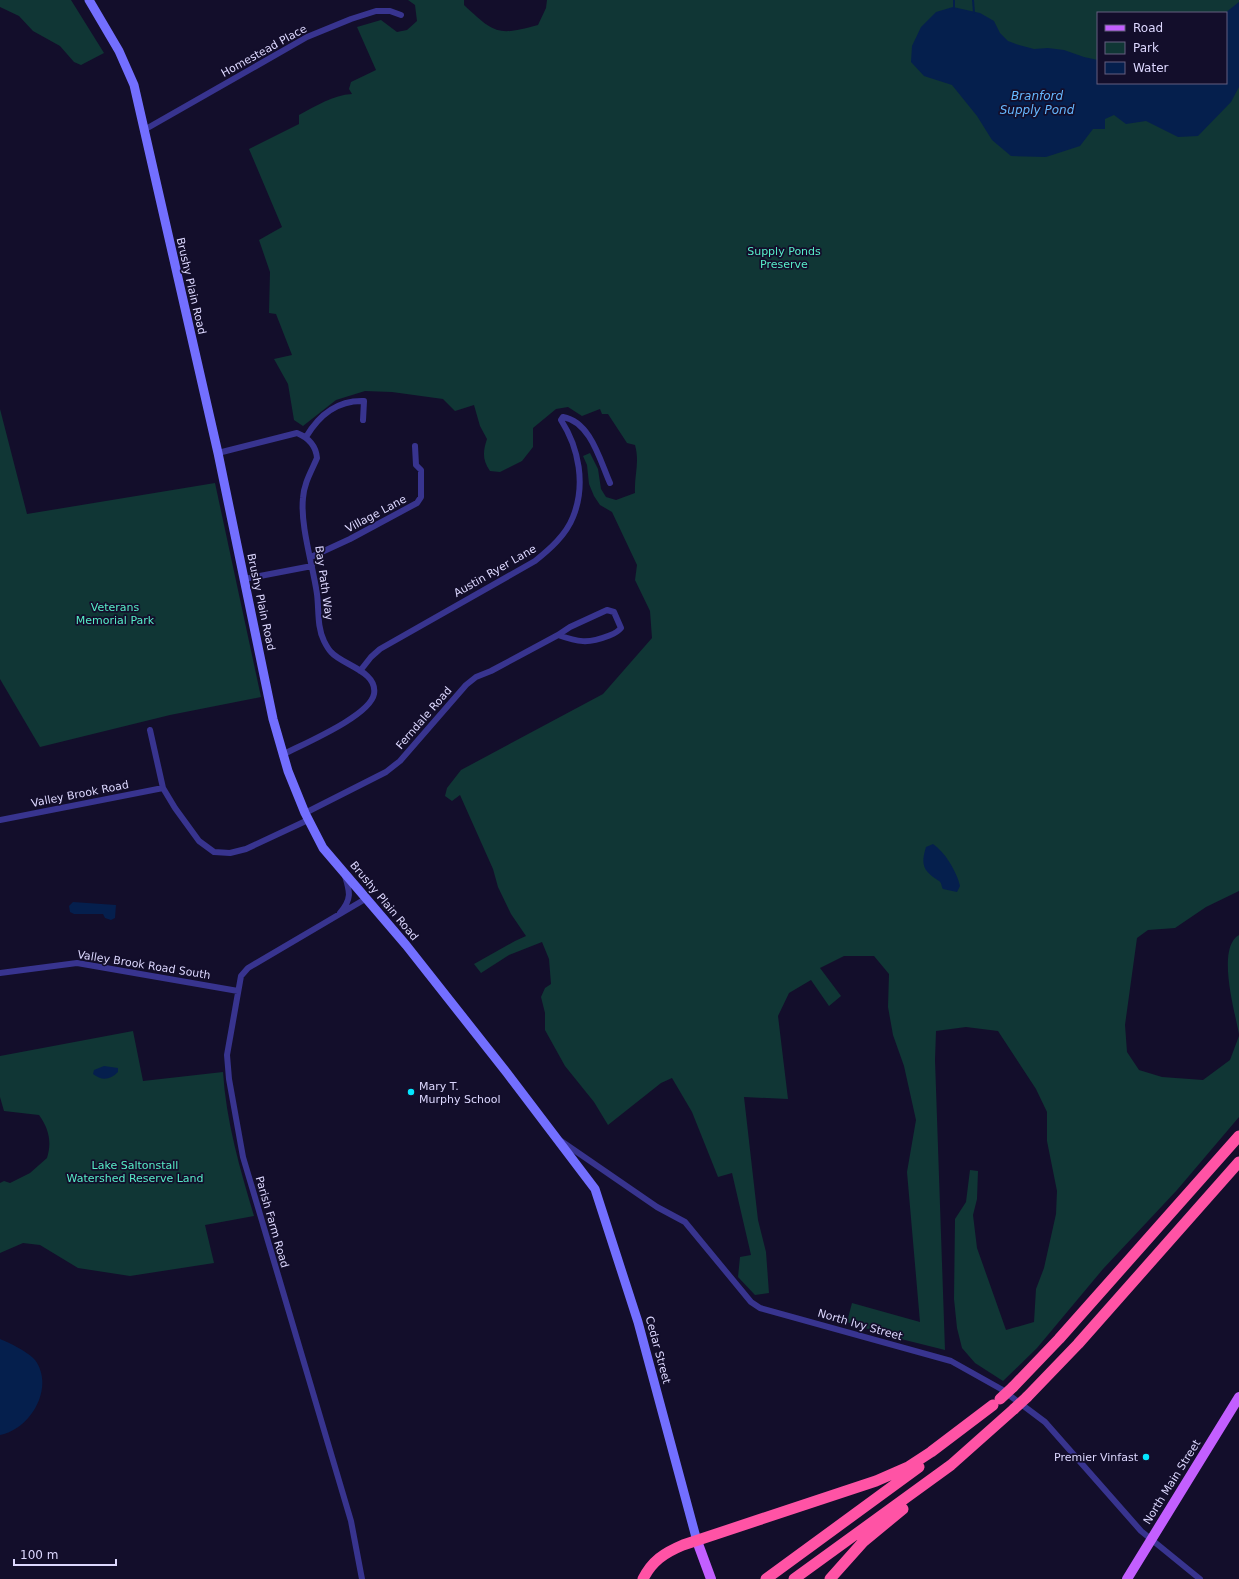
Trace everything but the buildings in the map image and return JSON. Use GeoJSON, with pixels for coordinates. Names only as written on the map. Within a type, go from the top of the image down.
{"type":"FeatureCollection","features":[{"type":"Feature","properties":{"kind":"highway"},"geometry":{"type":"LineString","coordinates":[[766,1579],[945,1447],[1013,1387],[1060,1339],[1239,1136]]}},
{"type":"Feature","properties":{"kind":"highway"},"geometry":{"type":"LineString","coordinates":[[830,1579],[863,1542],[1027,1397],[1078,1344],[1239,1162]]}},
{"type":"Feature","properties":{"kind":"highway"},"geometry":{"type":"LineString","coordinates":[[643,1579],[650,1567],[660,1556],[697,1541],[876,1481],[908,1467],[932,1452],[996,1402]]}},
{"type":"Feature","properties":{"kind":"highway"},"geometry":{"type":"LineString","coordinates":[[794,1579],[951,1465]]}},
{"type":"Feature","properties":{"kind":"main road","name":"Brushy Plain Road"},"geometry":{"type":"LineString","coordinates":[[89,0],[124,62],[134,85],[218,453],[282,755],[306,817],[323,848],[367,898],[557,1138]]}},
{"type":"Feature","properties":{"kind":"main road","name":"Cedar Street"},"geometry":{"type":"LineString","coordinates":[[557,1138],[595,1189],[638,1322],[697,1541],[711,1579]]}},
{"type":"Feature","properties":{"kind":"main road","name":"North Main Street"},"geometry":{"type":"LineString","coordinates":[[1127,1579],[1239,1397]]}},
{"type":"Feature","properties":{"kind":"street","name":"Homestead Place"},"geometry":{"type":"LineString","coordinates":[[144,130],[307,37],[351,19],[376,11],[390,11],[401,15]]}},
{"type":"Feature","properties":{"kind":"street"},"geometry":{"type":"LineString","coordinates":[[218,453],[284,435],[297,433],[306,437],[320,417],[350,401],[364,402],[363,420]]}},
{"type":"Feature","properties":{"kind":"street","name":"Austin Ryer Lane"},"geometry":{"type":"LineString","coordinates":[[360,671],[370,657],[380,649],[535,561],[551,549],[560,538],[573,517],[578,497],[579,474],[575,448],[561,420],[563,417],[570,418],[585,431],[610,483]]}},
{"type":"Feature","properties":{"kind":"street","name":"Bay Path Way"},"geometry":{"type":"LineString","coordinates":[[282,755],[342,724],[366,707],[374,693],[373,685],[369,678],[331,652],[320,630],[311,557],[304,522],[303,500],[307,479],[317,458],[313,446],[306,437]]}},
{"type":"Feature","properties":{"kind":"street","name":"Village Lane"},"geometry":{"type":"LineString","coordinates":[[311,557],[350,539],[417,503],[421,497],[421,470],[416,465],[415,446]]}},
{"type":"Feature","properties":{"kind":"street"},"geometry":{"type":"LineString","coordinates":[[244,579],[312,566]]}},
{"type":"Feature","properties":{"kind":"street","name":"Ferndale Road"},"geometry":{"type":"LineString","coordinates":[[150,730],[163,788],[175,808],[199,841],[214,852],[230,853],[246,849],[386,772],[400,761],[466,685],[476,676],[491,671],[570,627],[607,610],[614,612],[621,628],[618,632],[593,642],[572,640],[558,635]]}},
{"type":"Feature","properties":{"kind":"street","name":"Valley Brook Road"},"geometry":{"type":"LineString","coordinates":[[0,820],[163,788]]}},
{"type":"Feature","properties":{"kind":"street"},"geometry":{"type":"LineString","coordinates":[[338,916],[344,908],[350,893],[343,871]]}},
{"type":"Feature","properties":{"kind":"street","name":"Parish Farm Road"},"geometry":{"type":"LineString","coordinates":[[362,1579],[351,1521],[243,1157],[229,1079],[228,1055],[241,976],[248,968],[367,898]]}},
{"type":"Feature","properties":{"kind":"street","name":"Valley Brook Road South"},"geometry":{"type":"LineString","coordinates":[[0,973],[77,963],[238,991]]}},
{"type":"Feature","properties":{"kind":"street","name":"North Ivy Street"},"geometry":{"type":"LineString","coordinates":[[557,1138],[657,1208],[685,1222],[751,1302],[760,1308],[951,1361],[1001,1389],[1045,1422],[1141,1531],[1200,1579]]}},
{"type":"Feature","properties":{"kind":"green space"},"geometry":{"type":"Polygon","coordinates":[[[0,0],[71,0],[104,53],[81,65],[74,62],[60,46],[33,31],[19,16],[0,7],[0,0]]]}},
{"type":"Feature","properties":{"kind":"green space","name":"Supply Ponds Preserve"},"geometry":{"type":"Polygon","coordinates":[[[408,0],[464,0],[464,5],[490,27],[498,30],[514,31],[538,25],[546,8],[547,0],[1239,0],[1239,891],[1206,907],[1175,928],[1148,930],[1137,938],[1125,1025],[1127,1052],[1139,1070],[1162,1077],[1203,1080],[1230,1060],[1239,1036],[1239,1117],[1177,1190],[1103,1269],[1037,1348],[1003,1381],[975,1363],[962,1348],[957,1328],[954,1299],[955,1219],[966,1202],[970,1170],[978,1171],[977,1199],[973,1215],[977,1248],[1006,1330],[1034,1322],[1036,1289],[1044,1268],[1056,1214],[1057,1191],[1047,1141],[1047,1112],[1036,1089],[998,1031],[966,1027],[936,1031],[935,1060],[945,1350],[889,1336],[847,1322],[852,1303],[920,1322],[907,1172],[916,1120],[904,1066],[893,1035],[888,1007],[889,974],[874,956],[844,956],[820,968],[841,996],[829,1006],[811,980],[789,993],[778,1016],[788,1099],[744,1097],[758,1220],[766,1252],[769,1293],[755,1295],[738,1277],[740,1257],[751,1255],[732,1173],[718,1177],[692,1112],[672,1078],[661,1083],[608,1125],[594,1102],[565,1066],[545,1030],[545,1013],[541,997],[545,988],[551,984],[549,959],[542,942],[509,955],[481,973],[474,964],[526,936],[511,914],[498,887],[493,869],[460,795],[452,801],[445,796],[447,788],[461,770],[603,694],[652,638],[650,611],[635,580],[637,565],[612,512],[600,505],[589,484],[587,465],[583,456],[590,453],[598,469],[601,489],[606,497],[616,500],[635,493],[637,458],[635,445],[627,443],[608,414],[602,414],[600,409],[582,416],[568,407],[556,409],[533,428],[533,447],[522,461],[500,472],[490,471],[487,467],[484,459],[484,451],[487,439],[480,426],[474,405],[455,411],[443,399],[392,392],[365,391],[336,400],[303,426],[294,420],[288,384],[274,359],[292,355],[276,314],[269,313],[270,272],[259,240],[282,227],[249,149],[299,124],[299,115],[312,108],[338,96],[352,94],[349,89],[351,82],[376,70],[357,27],[381,20],[397,32],[407,30],[417,21],[415,5],[408,0]]]}},
{"type":"Feature","properties":{"kind":"green space","name":"Veterans Memorial Park"},"geometry":{"type":"Polygon","coordinates":[[[0,409],[27,514],[215,483],[261,697],[170,715],[40,747],[0,679],[0,409]]]}},
{"type":"Feature","properties":{"kind":"green space"},"geometry":{"type":"Polygon","coordinates":[[[1239,935],[1239,1034],[1231,996],[1228,966],[1232,942],[1239,935]]]}},
{"type":"Feature","properties":{"kind":"green space","name":"Lake Saltonstall Watershed Reserve Land"},"geometry":{"type":"Polygon","coordinates":[[[133,1031],[143,1081],[223,1072],[230,1127],[254,1216],[205,1225],[214,1263],[130,1276],[78,1268],[40,1245],[23,1243],[0,1253],[0,1183],[4,1181],[10,1183],[30,1173],[47,1158],[49,1152],[49,1136],[39,1115],[4,1111],[0,1097],[0,1056],[133,1031]]]}},
{"type":"Feature","properties":{"kind":"water","name":"Branford Supply Pond"},"geometry":{"type":"Polygon","coordinates":[[[1239,2],[1239,87],[1231,102],[1198,136],[1178,137],[1146,121],[1126,124],[1114,115],[1105,119],[1105,129],[1093,129],[1080,146],[1046,157],[1011,156],[992,140],[977,116],[952,85],[924,76],[911,62],[912,46],[921,27],[936,12],[953,7],[980,13],[994,21],[1000,33],[1008,41],[1034,49],[1048,48],[1064,50],[1097,60],[1097,84],[1227,84],[1226,12],[1239,2]]]}},
{"type":"Feature","properties":{"kind":"water"},"geometry":{"type":"Polygon","coordinates":[[[933,844],[946,857],[953,869],[960,886],[957,892],[943,889],[940,882],[927,871],[925,867],[923,859],[926,847],[933,844]]]}},
{"type":"Feature","properties":{"kind":"water"},"geometry":{"type":"Polygon","coordinates":[[[73,902],[116,905],[115,918],[111,920],[105,918],[103,914],[74,914],[70,912],[69,906],[73,902]]]}},
{"type":"Feature","properties":{"kind":"water"},"geometry":{"type":"Polygon","coordinates":[[[104,1066],[118,1068],[118,1072],[112,1077],[106,1079],[100,1078],[93,1074],[94,1070],[104,1066]]]}},
{"type":"Feature","properties":{"kind":"water"},"geometry":{"type":"Polygon","coordinates":[[[0,1339],[29,1354],[35,1360],[41,1371],[42,1382],[41,1394],[37,1405],[30,1416],[21,1425],[0,1435],[0,1339]]]}},
{"type":"Feature","properties":{"kind":"waterway"},"geometry":{"type":"LineString","coordinates":[[954,0],[954,8]]}},
{"type":"Feature","properties":{"kind":"waterway"},"geometry":{"type":"LineString","coordinates":[[973,0],[974,13]]}},
{"type":"Feature","properties":{"kind":"place","name":"Mary T. Murphy School"},"geometry":{"type":"Point","coordinates":[411,1092]}},
{"type":"Feature","properties":{"kind":"place","name":"Premier Vinfast"},"geometry":{"type":"Point","coordinates":[1146,1457]}}]}
